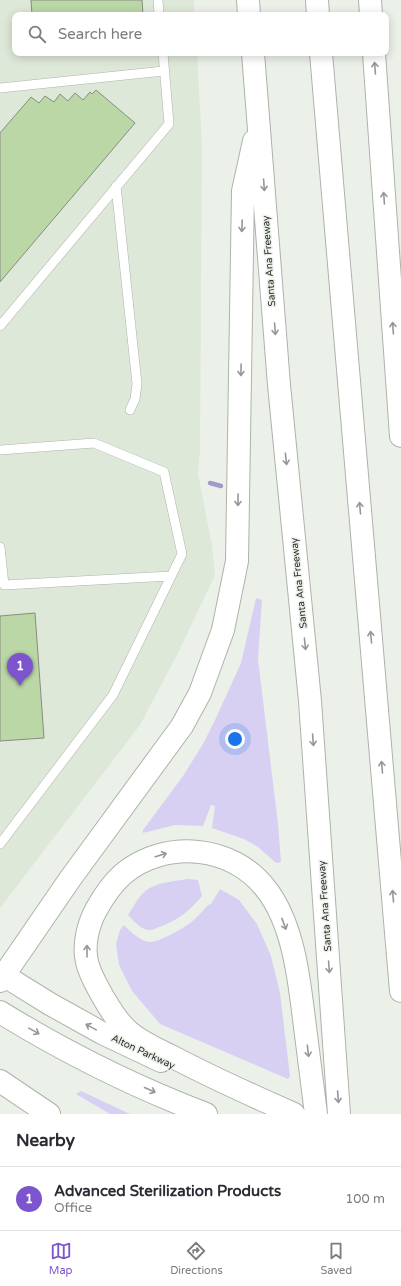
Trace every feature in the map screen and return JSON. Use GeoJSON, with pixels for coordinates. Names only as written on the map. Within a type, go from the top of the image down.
{"type":"FeatureCollection","features":[{"type":"Feature","properties":{"kind":"main road"},"geometry":{"type":"LineString","coordinates":[[248,0],[249,12]]}},
{"type":"Feature","properties":{"kind":"main road"},"geometry":{"type":"LineString","coordinates":[[317,0],[318,12]]}},
{"type":"Feature","properties":{"kind":"main road"},"geometry":{"type":"LineString","coordinates":[[370,0],[371,12]]}},
{"type":"Feature","properties":{"kind":"main road","name":"Santa Ana Freeway"},"geometry":{"type":"LineString","coordinates":[[253,56],[279,384],[310,701],[339,1114]]}},
{"type":"Feature","properties":{"kind":"main road"},"geometry":{"type":"LineString","coordinates":[[322,56],[401,991]]}},
{"type":"Feature","properties":{"kind":"main road"},"geometry":{"type":"LineString","coordinates":[[374,56],[401,436]]}},
{"type":"Feature","properties":{"kind":"main road"},"geometry":{"type":"LineString","coordinates":[[1,977],[70,879],[182,726],[200,693],[223,630],[237,561],[243,191],[258,119]]}},
{"type":"Feature","properties":{"kind":"main road"},"geometry":{"type":"LineString","coordinates":[[294,1114],[202,1072],[138,1040],[118,1021],[109,1009],[93,979],[87,962],[87,936],[94,914],[109,889],[123,874],[137,864],[167,853],[185,851],[206,853],[235,863],[248,871],[266,889],[278,908],[286,930],[296,971],[316,1114]]}},
{"type":"Feature","properties":{"kind":"main road","name":"Alton Parkway"},"geometry":{"type":"LineString","coordinates":[[1,977],[89,1026],[139,1051],[199,1078],[294,1114]]}},
{"type":"Feature","properties":{"kind":"main road"},"geometry":{"type":"LineString","coordinates":[[0,1012],[99,1067],[171,1100],[206,1114]]}},
{"type":"Feature","properties":{"kind":"main road"},"geometry":{"type":"LineString","coordinates":[[0,1081],[49,1114]]}},
{"type":"Feature","properties":{"kind":"lane"},"geometry":{"type":"LineString","coordinates":[[158,0],[159,12]]}},
{"type":"Feature","properties":{"kind":"lane"},"geometry":{"type":"LineString","coordinates":[[0,326],[169,124],[163,56]]}},
{"type":"Feature","properties":{"kind":"lane"},"geometry":{"type":"LineString","coordinates":[[0,88],[164,71]]}},
{"type":"Feature","properties":{"kind":"lane"},"geometry":{"type":"LineString","coordinates":[[116,186],[137,384],[135,399],[130,410]]}},
{"type":"Feature","properties":{"kind":"lane"},"geometry":{"type":"LineString","coordinates":[[0,450],[94,443],[164,472],[182,554],[113,695],[0,844]]}},
{"type":"Feature","properties":{"kind":"lane"},"geometry":{"type":"LineString","coordinates":[[0,547],[4,585],[171,576]]}},
{"type":"Feature","properties":{"kind":"shaded area"},"geometry":{"type":"Polygon","coordinates":[[[0,0],[194,0],[194,12],[12,12],[12,56],[197,56],[202,145],[200,451],[198,473],[212,546],[215,575],[179,651],[140,725],[0,908],[0,0]]]}},
{"type":"Feature","properties":{"kind":"shaded area"},"geometry":{"type":"Polygon","coordinates":[[[256,598],[262,600],[258,659],[278,824],[281,862],[276,863],[258,847],[244,839],[212,828],[215,806],[211,805],[203,826],[175,825],[143,833],[143,830],[183,776],[203,744],[216,718],[241,663],[256,598]]]}},
{"type":"Feature","properties":{"kind":"shaded area"},"geometry":{"type":"Polygon","coordinates":[[[188,879],[198,880],[202,896],[188,910],[174,920],[150,930],[139,926],[128,915],[139,897],[148,889],[162,883],[188,879]]]}},
{"type":"Feature","properties":{"kind":"shaded area"},"geometry":{"type":"Polygon","coordinates":[[[220,889],[239,900],[257,924],[271,956],[280,993],[290,1076],[288,1079],[160,1024],[132,991],[119,965],[116,944],[120,930],[124,925],[136,936],[146,941],[150,942],[165,938],[193,921],[208,905],[211,904],[220,889]]]}},
{"type":"Feature","properties":{"kind":"shaded area"},"geometry":{"type":"Polygon","coordinates":[[[81,1091],[130,1114],[110,1114],[76,1094],[81,1091]]]}},
{"type":"Feature","properties":{"kind":"building"},"geometry":{"type":"Polygon","coordinates":[[[31,0],[142,0],[143,12],[32,12],[31,0]]]}},
{"type":"Feature","properties":{"kind":"building"},"geometry":{"type":"Polygon","coordinates":[[[96,90],[135,123],[0,282],[0,133],[31,97],[39,103],[45,96],[54,102],[60,94],[68,101],[75,93],[83,100],[90,92],[92,94],[96,90]]]}},
{"type":"Feature","properties":{"kind":"building"},"geometry":{"type":"Polygon","coordinates":[[[35,613],[44,738],[0,741],[0,616],[35,613]]]}},
{"type":"Feature","properties":{"kind":"waterway"},"geometry":{"type":"LineString","coordinates":[[210,483],[221,486]]}},
{"type":"Feature","properties":{"kind":"place","name":"Advanced Sterilization Products"},"geometry":{"type":"Point","coordinates":[20,686]}}]}
